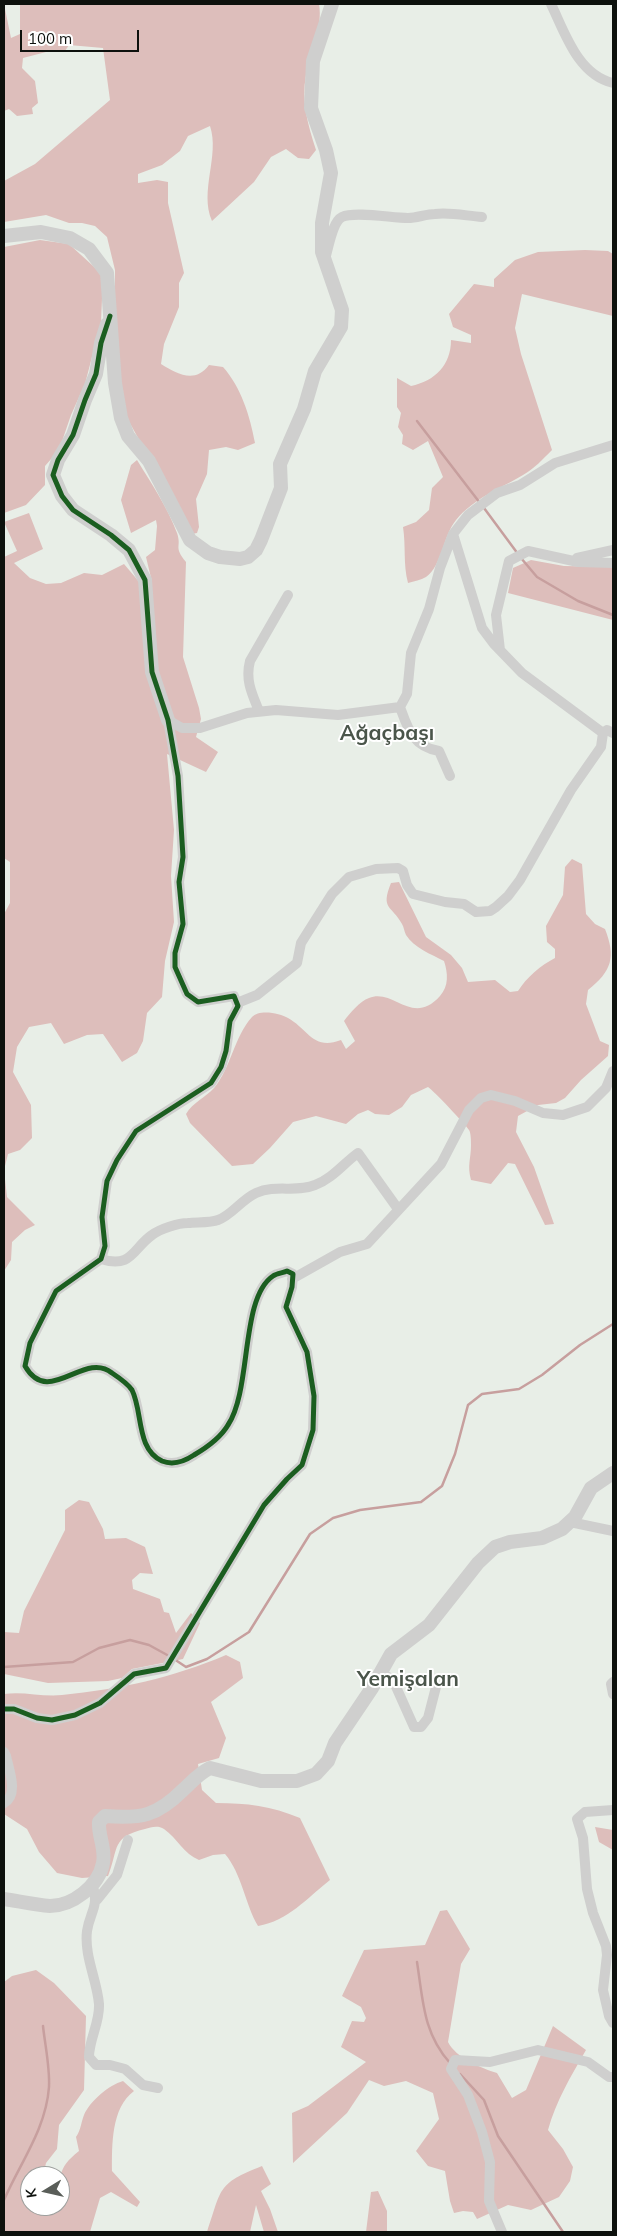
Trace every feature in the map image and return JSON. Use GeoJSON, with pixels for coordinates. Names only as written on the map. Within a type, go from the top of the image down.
{"type":"FeatureCollection","features":[{"type":"Feature","properties":{"kind":"street"},"geometry":{"type":"LineString","coordinates":[[4,236],[41,232],[70,238],[89,249],[107,273],[115,384],[121,418],[128,436],[149,461],[190,540],[208,553],[220,557],[248,557],[256,550],[281,488],[280,464],[304,409],[315,371],[340,327],[342,310],[322,252],[322,223],[331,173],[326,150],[311,108],[313,61],[332,4]]}},
{"type":"Feature","properties":{"kind":"street"},"geometry":{"type":"LineString","coordinates":[[551,4],[572,48],[588,70],[613,84]]}},
{"type":"Feature","properties":{"kind":"street"},"geometry":{"type":"LineString","coordinates":[[325,258],[331,242],[334,225],[342,217],[357,214],[410,218],[436,214],[482,217]]}},
{"type":"Feature","properties":{"kind":"street"},"geometry":{"type":"LineString","coordinates":[[4,1708],[14,1709],[37,1718],[52,1720],[75,1715],[100,1704],[134,1674],[166,1668],[264,1505],[287,1478],[302,1465],[314,1430],[314,1396],[307,1352],[286,1307],[293,1274],[287,1271],[273,1275],[254,1304],[240,1393],[228,1426],[206,1448],[185,1461],[176,1463],[163,1461],[147,1445],[138,1408],[131,1389],[110,1371],[101,1367],[86,1368],[62,1379],[41,1382],[30,1376],[25,1366],[30,1343],[56,1291],[101,1259],[105,1246],[102,1217],[107,1181],[117,1160],[136,1131],[210,1083],[221,1067],[226,1051],[230,1021],[238,1006],[234,996],[198,1002],[187,994],[175,967],[175,953],[183,924],[179,882],[184,857],[178,776],[168,720],[152,672],[145,580],[128,550],[111,534],[73,510],[62,496],[53,475],[58,460],[73,435],[96,374],[101,343],[110,316]]}},
{"type":"Feature","properties":{"kind":"street"},"geometry":{"type":"LineString","coordinates":[[450,776],[440,751],[428,750],[420,745],[407,728],[400,707],[406,694],[412,653],[429,609],[440,568],[453,534],[468,515],[497,493],[520,485],[555,463],[613,445]]}},
{"type":"Feature","properties":{"kind":"street"},"geometry":{"type":"LineString","coordinates":[[237,1003],[257,995],[297,963],[301,943],[332,894],[349,877],[376,869],[398,868],[403,871],[407,885],[413,894],[445,902],[464,904],[476,912],[490,911],[496,907],[508,896],[520,880],[571,790],[601,747],[608,733],[522,673],[482,628],[453,534]]}},
{"type":"Feature","properties":{"kind":"street"},"geometry":{"type":"LineString","coordinates":[[566,560],[613,550]]}},
{"type":"Feature","properties":{"kind":"street"},"geometry":{"type":"LineString","coordinates":[[500,650],[496,615],[509,561],[528,551],[566,560],[613,563]]}},
{"type":"Feature","properties":{"kind":"street"},"geometry":{"type":"LineString","coordinates":[[259,712],[249,685],[247,671],[250,661],[288,596]]}},
{"type":"Feature","properties":{"kind":"street"},"geometry":{"type":"LineString","coordinates":[[168,720],[182,728],[200,728],[247,713],[276,710],[338,715],[400,707]]}},
{"type":"Feature","properties":{"kind":"street"},"geometry":{"type":"LineString","coordinates":[[292,1280],[340,1252],[367,1244],[440,1164],[469,1110],[481,1098],[491,1096],[515,1101],[544,1113],[563,1115],[587,1106],[606,1088],[613,1071]]}},
{"type":"Feature","properties":{"kind":"street"},"geometry":{"type":"LineString","coordinates":[[101,1259],[110,1262],[134,1256],[152,1235],[185,1223],[217,1220],[229,1214],[238,1203],[269,1188],[296,1189],[314,1186],[326,1180],[345,1162],[358,1153],[398,1209]]}},
{"type":"Feature","properties":{"kind":"street"},"geometry":{"type":"LineString","coordinates":[[4,1899],[50,1906],[67,1902],[93,1886],[103,1865],[104,1852],[98,1830],[98,1822],[105,1816],[141,1817],[155,1812],[171,1802],[197,1775],[210,1768],[261,1781],[297,1781],[316,1774],[328,1761],[335,1742],[391,1654],[429,1625],[478,1563],[495,1547],[510,1542],[542,1538],[562,1529],[575,1517],[591,1488],[613,1473]]}},
{"type":"Feature","properties":{"kind":"street"},"geometry":{"type":"LineString","coordinates":[[570,1522],[613,1531]]}},
{"type":"Feature","properties":{"kind":"street"},"geometry":{"type":"LineString","coordinates":[[380,1672],[393,1680],[414,1727],[421,1727],[428,1718],[436,1687]]}},
{"type":"Feature","properties":{"kind":"street"},"geometry":{"type":"LineString","coordinates":[[613,1682],[611,1684],[613,1694]]}},
{"type":"Feature","properties":{"kind":"street"},"geometry":{"type":"LineString","coordinates":[[4,1752],[8,1764],[12,1791],[10,1798],[4,1803]]}},
{"type":"Feature","properties":{"kind":"street"},"geometry":{"type":"LineString","coordinates":[[613,1810],[584,1812],[577,1819],[583,1838],[587,1889],[593,1913],[606,1946],[607,1956],[603,1990],[609,2016],[613,2023]]}},
{"type":"Feature","properties":{"kind":"street"},"geometry":{"type":"LineString","coordinates":[[128,1840],[117,1875],[97,1900],[87,1931],[88,1950],[99,2004],[96,2030],[89,2047],[89,2057],[96,2065],[110,2065],[125,2069],[144,2085],[158,2088]]}},
{"type":"Feature","properties":{"kind":"street"},"geometry":{"type":"LineString","coordinates":[[93,1886],[97,1900]]}},
{"type":"Feature","properties":{"kind":"street"},"geometry":{"type":"LineString","coordinates":[[502,2232],[489,2201],[490,2162],[482,2132],[468,2094],[451,2069],[455,2060],[490,2062],[538,2050],[588,2062],[609,2077],[613,2077]]}},
{"type":"Feature","properties":{"kind":"shaded area"},"geometry":{"type":"Polygon","coordinates":[[[4,4],[11,38],[20,34],[20,4],[319,4],[318,31],[306,75],[304,94],[306,113],[316,150],[309,159],[298,158],[286,149],[271,157],[254,182],[212,221],[208,198],[213,149],[210,126],[188,136],[180,151],[162,165],[138,174],[138,183],[157,180],[168,182],[168,203],[184,273],[179,283],[179,307],[164,344],[161,364],[180,374],[192,376],[204,371],[209,365],[223,367],[235,384],[244,402],[255,443],[238,450],[226,447],[209,450],[207,474],[196,499],[199,527],[197,533],[192,534],[123,411],[115,306],[115,270],[107,237],[95,226],[69,223],[46,215],[4,222],[4,181],[35,164],[110,100],[103,48],[69,45],[65,51],[46,52],[23,58],[22,68],[35,81],[38,103],[32,108],[33,114],[17,116],[9,109],[4,111],[4,4]]]}},
{"type":"Feature","properties":{"kind":"shaded area"},"geometry":{"type":"Polygon","coordinates":[[[40,240],[69,244],[103,275],[101,322],[85,384],[71,415],[59,450],[45,466],[45,485],[26,505],[4,513],[4,247],[40,240]]]}},
{"type":"Feature","properties":{"kind":"shaded area"},"geometry":{"type":"Polygon","coordinates":[[[608,251],[613,254],[613,316],[522,294],[515,328],[521,354],[552,450],[527,473],[479,500],[463,512],[448,534],[436,566],[426,577],[408,583],[403,527],[416,522],[429,510],[432,488],[443,477],[428,441],[413,450],[402,444],[403,435],[398,427],[401,413],[397,407],[397,378],[411,386],[420,384],[434,376],[445,364],[451,340],[471,343],[471,335],[453,327],[449,314],[474,284],[494,287],[494,279],[515,260],[538,252],[608,251]]]}},
{"type":"Feature","properties":{"kind":"shaded area"},"geometry":{"type":"Polygon","coordinates":[[[137,460],[169,514],[177,533],[180,553],[186,562],[183,657],[201,719],[196,737],[218,752],[206,772],[167,754],[174,830],[171,876],[174,922],[165,961],[162,997],[147,1013],[143,1041],[137,1053],[122,1062],[103,1034],[87,1035],[64,1044],[51,1023],[29,1027],[17,1047],[13,1072],[31,1105],[32,1138],[20,1150],[8,1154],[4,1170],[4,914],[10,903],[10,862],[4,858],[4,557],[17,551],[4,522],[29,513],[43,549],[14,563],[30,578],[46,584],[61,583],[84,573],[102,575],[124,564],[141,584],[152,582],[146,557],[155,550],[156,520],[131,533],[121,500],[131,465],[137,460]]]}},
{"type":"Feature","properties":{"kind":"shaded area"},"geometry":{"type":"Polygon","coordinates":[[[531,560],[564,566],[613,567],[613,620],[508,593],[513,568],[531,560]]]}},
{"type":"Feature","properties":{"kind":"shaded area"},"geometry":{"type":"Polygon","coordinates":[[[572,859],[582,864],[586,914],[595,924],[605,929],[610,948],[611,956],[607,970],[588,990],[586,1004],[600,1041],[609,1045],[608,1056],[581,1080],[565,1098],[556,1103],[538,1105],[518,1116],[516,1132],[534,1167],[554,1224],[545,1225],[515,1164],[508,1163],[491,1184],[471,1180],[469,1170],[470,1131],[428,1087],[411,1095],[402,1107],[389,1115],[375,1114],[368,1110],[358,1114],[346,1124],[316,1116],[293,1122],[253,1164],[232,1166],[190,1123],[186,1114],[220,1080],[241,1034],[255,1015],[264,1012],[284,1016],[317,1041],[332,1043],[341,1040],[346,1049],[355,1041],[344,1021],[355,1008],[369,998],[378,996],[412,1008],[421,1008],[430,1005],[440,996],[445,988],[447,979],[444,961],[409,940],[402,924],[387,903],[391,883],[399,882],[426,937],[451,955],[462,968],[468,982],[495,980],[510,992],[518,991],[534,972],[555,958],[555,949],[547,942],[546,926],[563,895],[565,867],[572,859]]]}},
{"type":"Feature","properties":{"kind":"shaded area"},"geometry":{"type":"Polygon","coordinates":[[[4,1170],[7,1197],[35,1225],[25,1230],[12,1242],[11,1260],[4,1271],[4,1170]]]}},
{"type":"Feature","properties":{"kind":"shaded area"},"geometry":{"type":"Polygon","coordinates":[[[79,1500],[89,1502],[103,1529],[105,1539],[126,1538],[145,1547],[153,1574],[140,1573],[132,1580],[133,1589],[160,1599],[164,1612],[169,1613],[176,1633],[191,1613],[200,1623],[183,1659],[132,1669],[122,1678],[108,1681],[48,1683],[4,1674],[4,1632],[19,1633],[24,1611],[65,1530],[65,1510],[79,1500]]]}},
{"type":"Feature","properties":{"kind":"shaded area"},"geometry":{"type":"Polygon","coordinates":[[[226,1655],[240,1662],[243,1678],[211,1702],[226,1738],[219,1758],[198,1764],[202,1790],[216,1803],[259,1806],[300,1818],[330,1880],[288,1914],[258,1926],[236,1871],[225,1854],[213,1855],[199,1860],[189,1854],[164,1829],[157,1827],[134,1832],[121,1840],[108,1876],[82,1878],[57,1873],[39,1852],[27,1829],[4,1814],[4,1694],[55,1695],[83,1693],[125,1686],[186,1670],[226,1655]]]}},
{"type":"Feature","properties":{"kind":"shaded area"},"geometry":{"type":"Polygon","coordinates":[[[595,1827],[613,1830],[613,1850],[599,1842],[595,1827]]]}},
{"type":"Feature","properties":{"kind":"shaded area"},"geometry":{"type":"Polygon","coordinates":[[[447,1910],[470,1949],[461,1964],[448,2042],[452,2048],[463,2058],[497,2073],[512,2098],[526,2090],[553,2026],[586,2050],[569,2079],[548,2130],[563,2149],[573,2167],[570,2181],[559,2197],[531,2210],[508,2205],[477,2219],[473,2212],[463,2211],[454,2213],[445,2171],[428,2166],[416,2151],[439,2119],[433,2093],[406,2081],[384,2086],[369,2080],[347,2113],[293,2163],[292,2113],[308,2106],[366,2062],[341,2047],[352,2021],[364,2022],[366,2018],[361,2007],[342,1996],[364,1950],[425,1945],[440,1911],[447,1910]]]}},
{"type":"Feature","properties":{"kind":"shaded area"},"geometry":{"type":"Polygon","coordinates":[[[36,1970],[54,1983],[86,2016],[84,2090],[59,2125],[57,2149],[45,2166],[20,2166],[20,2216],[70,2216],[70,2166],[64,2166],[79,2151],[76,2137],[84,2115],[100,2094],[118,2083],[123,2081],[134,2091],[126,2098],[117,2117],[114,2128],[112,2171],[140,2202],[137,2207],[111,2192],[100,2198],[90,2232],[4,2232],[4,1982],[12,1976],[36,1970]]]}},
{"type":"Feature","properties":{"kind":"shaded area"},"geometry":{"type":"Polygon","coordinates":[[[262,2166],[271,2184],[261,2191],[278,2232],[264,2232],[256,2205],[250,2232],[207,2232],[219,2197],[228,2183],[262,2166]]]}},
{"type":"Feature","properties":{"kind":"shaded area"},"geometry":{"type":"Polygon","coordinates":[[[378,2191],[387,2211],[387,2232],[366,2232],[371,2192],[378,2191]]]}},
{"type":"Feature","properties":{"kind":"waterway"},"geometry":{"type":"LineString","coordinates":[[417,421],[480,503]]}},
{"type":"Feature","properties":{"kind":"waterway"},"geometry":{"type":"LineString","coordinates":[[484,508],[518,554]]}},
{"type":"Feature","properties":{"kind":"waterway"},"geometry":{"type":"LineString","coordinates":[[521,558],[537,577],[578,601],[613,615]]}},
{"type":"Feature","properties":{"kind":"waterway"},"geometry":{"type":"LineString","coordinates":[[174,1659],[186,1667],[207,1659],[249,1632],[310,1534],[333,1518],[360,1510],[421,1502],[442,1486],[455,1454],[468,1405],[482,1394],[519,1389],[542,1375],[580,1345],[613,1324]]}},
{"type":"Feature","properties":{"kind":"waterway"},"geometry":{"type":"LineString","coordinates":[[4,1667],[73,1662],[99,1648],[130,1640],[149,1645],[169,1656]]}},
{"type":"Feature","properties":{"kind":"waterway"},"geometry":{"type":"LineString","coordinates":[[417,1962],[429,2028],[441,2052],[450,2063]]}},
{"type":"Feature","properties":{"kind":"waterway"},"geometry":{"type":"LineString","coordinates":[[4,2200],[38,2131],[47,2102],[49,2072],[43,2026]]}},
{"type":"Feature","properties":{"kind":"waterway"},"geometry":{"type":"LineString","coordinates":[[460,2074],[484,2100],[498,2136],[563,2232]]}},
{"type":"Feature","properties":{"kind":"cycle path"},"geometry":{"type":"LineString","coordinates":[[4,1709],[14,1709],[37,1718],[52,1720],[75,1715],[100,1703],[134,1674],[166,1668],[264,1505],[302,1465],[313,1430],[314,1396],[307,1352],[286,1307],[292,1287],[293,1274],[287,1271],[273,1276],[263,1287],[255,1304],[241,1390],[228,1425],[213,1442],[183,1461],[175,1463],[162,1461],[148,1448],[141,1429],[132,1390],[112,1373],[101,1368],[90,1368],[56,1381],[45,1382],[34,1377],[25,1366],[30,1343],[56,1291],[101,1259],[105,1246],[102,1217],[107,1181],[117,1160],[136,1131],[211,1083],[221,1067],[226,1051],[230,1021],[238,1006],[234,996],[198,1002],[187,994],[175,967],[175,953],[183,924],[179,882],[183,857],[178,776],[168,720],[152,672],[145,580],[129,550],[111,535],[73,510],[62,496],[53,475],[58,460],[73,435],[96,374],[101,343],[110,316]]}},
{"type":"Feature","properties":{"kind":"district","name":"Ağaçbaşı"},"geometry":{"type":"Point","coordinates":[387,734]}},
{"type":"Feature","properties":{"kind":"district","name":"Yemişalan"},"geometry":{"type":"Point","coordinates":[408,1680]}}]}
